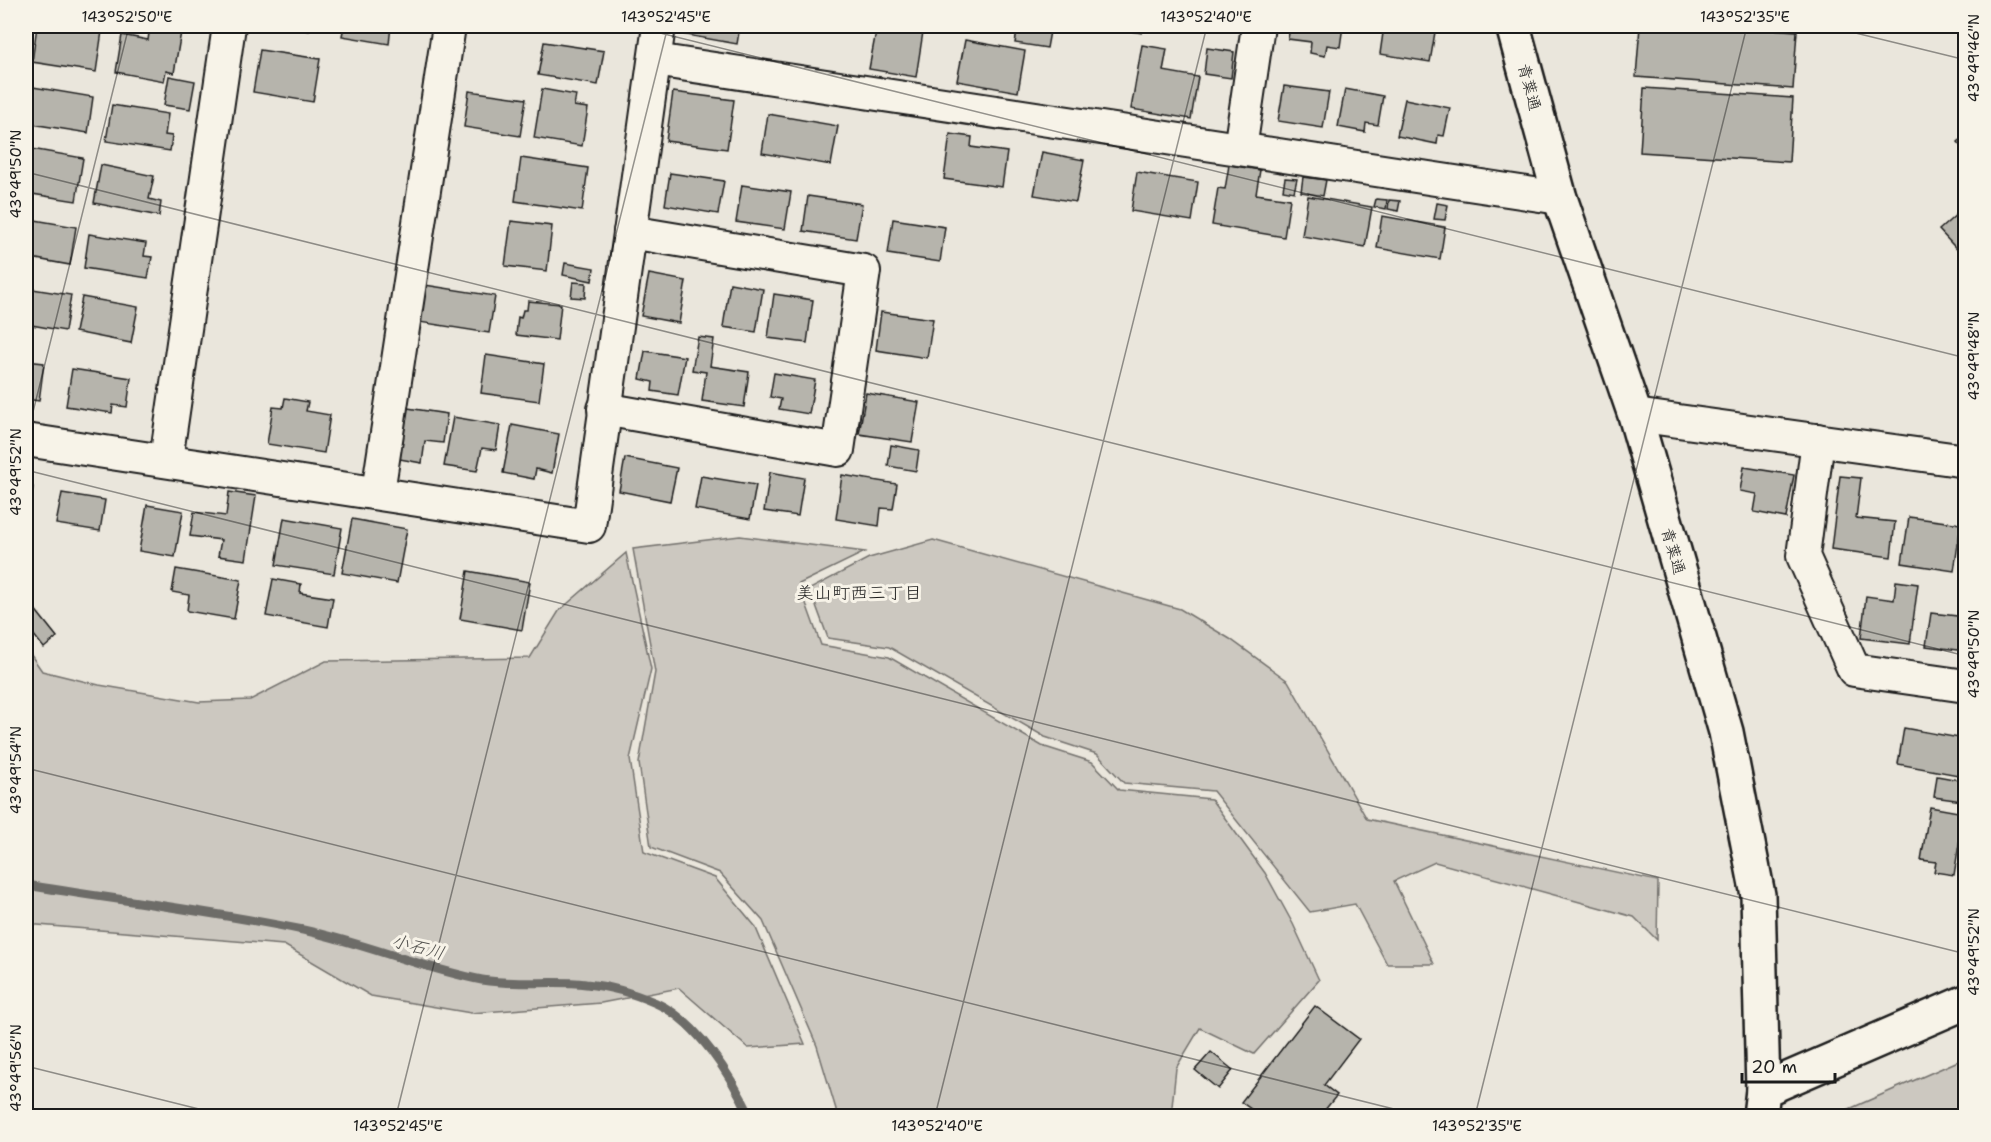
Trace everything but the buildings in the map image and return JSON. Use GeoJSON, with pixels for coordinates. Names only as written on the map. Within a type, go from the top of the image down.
{"type":"FeatureCollection","features":[{"type":"Feature","properties":{"kind":"street"},"geometry":{"type":"LineString","coordinates":[[166,460],[229,26]]}},
{"type":"Feature","properties":{"kind":"street"},"geometry":{"type":"LineString","coordinates":[[378,492],[449,26]]}},
{"type":"Feature","properties":{"kind":"street"},"geometry":{"type":"LineString","coordinates":[[26,440],[590,526],[604,409],[659,26]]}},
{"type":"Feature","properties":{"kind":"street"},"geometry":{"type":"LineString","coordinates":[[1240,149],[1258,26]]}},
{"type":"Feature","properties":{"kind":"street","name":"青葉通"},"geometry":{"type":"LineString","coordinates":[[1513,26],[1560,198],[1635,415],[1726,732],[1758,895],[1761,1103]]}},
{"type":"Feature","properties":{"kind":"street"},"geometry":{"type":"LineString","coordinates":[[654,60],[1560,198]]}},
{"type":"Feature","properties":{"kind":"street"},"geometry":{"type":"LineString","coordinates":[[604,409],[837,450],[864,271],[630,232]]}},
{"type":"Feature","properties":{"kind":"street"},"geometry":{"type":"LineString","coordinates":[[1635,415],[1965,461]]}},
{"type":"Feature","properties":{"kind":"street"},"geometry":{"type":"LineString","coordinates":[[1818,440],[1803,556],[1854,670],[1965,686]]}},
{"type":"Feature","properties":{"kind":"street"},"geometry":{"type":"LineString","coordinates":[[1761,1103],[1965,1002]]}},
{"type":"Feature","properties":{"kind":"shaded area"},"geometry":{"type":"Polygon","coordinates":[[[740,536],[865,552],[799,584],[821,645],[889,657],[1042,746],[1092,762],[1119,790],[1211,799],[1265,873],[1293,924],[1319,980],[1254,1054],[1200,1028],[1176,1068],[1171,1116],[838,1116],[817,1046],[763,921],[720,873],[651,847],[639,763],[655,672],[633,549],[740,536]]]}},
{"type":"Feature","properties":{"kind":"shaded area"},"geometry":{"type":"Polygon","coordinates":[[[933,540],[1180,609],[1230,639],[1288,681],[1367,819],[1658,881],[1657,940],[1634,917],[1435,862],[1394,881],[1434,964],[1387,964],[1355,904],[1310,912],[1213,791],[1124,783],[1097,754],[1045,737],[889,647],[828,638],[810,589],[869,558],[933,540]]]}},
{"type":"Feature","properties":{"kind":"shaded area"},"geometry":{"type":"Polygon","coordinates":[[[626,553],[651,669],[630,759],[644,852],[715,878],[755,926],[805,1044],[748,1048],[679,988],[601,1003],[471,1013],[371,996],[284,945],[26,924],[26,648],[42,671],[99,685],[199,702],[250,700],[326,661],[530,658],[559,611],[626,553]]]}},
{"type":"Feature","properties":{"kind":"shaded area"},"geometry":{"type":"Polygon","coordinates":[[[1965,1058],[1965,1116],[1835,1116],[1838,1114],[1965,1058]]]}},
{"type":"Feature","properties":{"kind":"waterway","name":"小石川"},"geometry":{"type":"LineString","coordinates":[[26,885],[199,911],[303,930],[482,980],[508,983],[586,984],[631,994],[671,1011],[699,1036],[723,1068],[750,1116]]}},
{"type":"Feature","properties":{"kind":"district","name":"美山町西三丁目"},"geometry":{"type":"Point","coordinates":[859,593]}}]}
